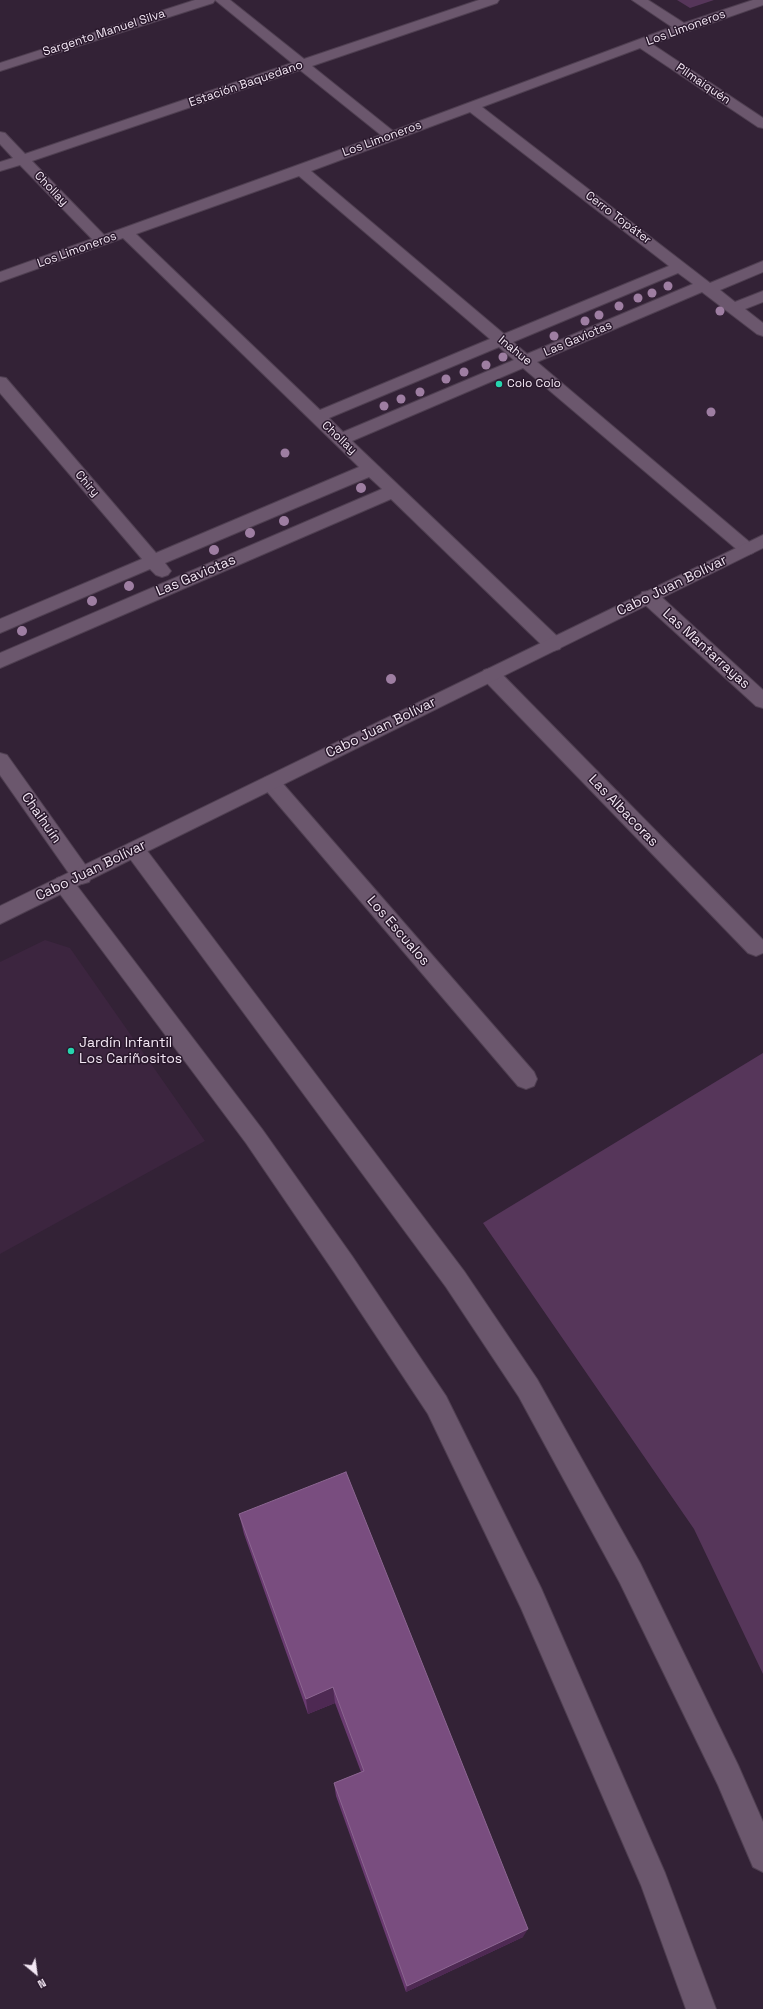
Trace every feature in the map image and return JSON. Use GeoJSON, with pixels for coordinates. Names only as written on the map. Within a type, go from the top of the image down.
{"type":"FeatureCollection","features":[{"type":"Feature","properties":{"kind":"street","name":"Sargento Manuel Silva"},"geometry":{"type":"LineString","coordinates":[[0,67],[208,0]]}},
{"type":"Feature","properties":{"kind":"street"},"geometry":{"type":"LineString","coordinates":[[222,0],[390,136]]}},
{"type":"Feature","properties":{"kind":"street","name":"Estación Baquedano"},"geometry":{"type":"LineString","coordinates":[[0,167],[492,0]]}},
{"type":"Feature","properties":{"kind":"street"},"geometry":{"type":"LineString","coordinates":[[639,0],[682,28]]}},
{"type":"Feature","properties":{"kind":"street","name":"Los Limoneros"},"geometry":{"type":"LineString","coordinates":[[0,277],[301,170],[643,44],[682,28],[763,1]]}},
{"type":"Feature","properties":{"kind":"street","name":"Pilmaiquén"},"geometry":{"type":"LineString","coordinates":[[643,44],[763,124]]}},
{"type":"Feature","properties":{"kind":"street","name":"Cerro Topáter"},"geometry":{"type":"LineString","coordinates":[[473,107],[763,330]]}},
{"type":"Feature","properties":{"kind":"street","name":"Chollay"},"geometry":{"type":"LineString","coordinates":[[0,136],[102,241]]}},
{"type":"Feature","properties":{"kind":"street","name":"Inahue"},"geometry":{"type":"LineString","coordinates":[[301,170],[502,341],[755,545]]}},
{"type":"Feature","properties":{"kind":"street","name":"Chollay"},"geometry":{"type":"LineString","coordinates":[[125,232],[553,644]]}},
{"type":"Feature","properties":{"kind":"street","name":"Las Gaviotas"},"geometry":{"type":"LineString","coordinates":[[317,418],[681,266]]}},
{"type":"Feature","properties":{"kind":"street","name":"Las Gaviotas"},"geometry":{"type":"LineString","coordinates":[[341,439],[527,360],[707,287],[763,266]]}},
{"type":"Feature","properties":{"kind":"street"},"geometry":{"type":"LineString","coordinates":[[735,308],[763,296]]}},
{"type":"Feature","properties":{"kind":"street","name":"Chiry"},"geometry":{"type":"LineString","coordinates":[[0,382],[174,585]]}},
{"type":"Feature","properties":{"kind":"street"},"geometry":{"type":"LineString","coordinates":[[0,626],[372,470]]}},
{"type":"Feature","properties":{"kind":"street","name":"Las Gaviotas"},"geometry":{"type":"LineString","coordinates":[[0,661],[393,491]]}},
{"type":"Feature","properties":{"kind":"street","name":"Cabo Juan Bolívar"},"geometry":{"type":"LineString","coordinates":[[0,916],[755,545]]}},
{"type":"Feature","properties":{"kind":"street","name":"Las Mantarrayas"},"geometry":{"type":"LineString","coordinates":[[649,597],[763,701]]}},
{"type":"Feature","properties":{"kind":"street","name":"Las Albacoras"},"geometry":{"type":"LineString","coordinates":[[491,674],[756,947]]}},
{"type":"Feature","properties":{"kind":"street","name":"Chaihuín"},"geometry":{"type":"LineString","coordinates":[[0,760],[73,880],[343,1264],[437,1405],[534,1605],[655,1883],[701,2009]]}},
{"type":"Feature","properties":{"kind":"street","name":"Los Escualos"},"geometry":{"type":"LineString","coordinates":[[271,783],[526,1079]]}},
{"type":"Feature","properties":{"kind":"street"},"geometry":{"type":"LineString","coordinates":[[135,850],[455,1279],[528,1388],[630,1573],[728,1775],[763,1857]]}},
{"type":"Feature","properties":{"kind":"shaded area"},"geometry":{"type":"Polygon","coordinates":[[[677,0],[714,0],[690,8],[677,0]]]}},
{"type":"Feature","properties":{"kind":"shaded area","name":"Jardín Infantil Los Cariñositos"},"geometry":{"type":"Polygon","coordinates":[[[45,940],[70,948],[205,1141],[0,1254],[0,962],[45,940]]]}},
{"type":"Feature","properties":{"kind":"shaded area"},"geometry":{"type":"Polygon","coordinates":[[[763,1053],[763,1674],[694,1529],[483,1223],[763,1053]]]}},
{"type":"Feature","properties":{"kind":"building"},"geometry":{"type":"Polygon","coordinates":[[[346,1472],[528,1929],[407,1986],[334,1783],[364,1771],[333,1687],[306,1699],[239,1514],[346,1472]]]}},
{"type":"Feature","properties":{"kind":"place","name":"Colo Colo"},"geometry":{"type":"Point","coordinates":[499,384]}},
{"type":"Feature","properties":{"kind":"place","name":"Jardín Infantil Los Cariñositos"},"geometry":{"type":"Point","coordinates":[71,1051]}}]}
